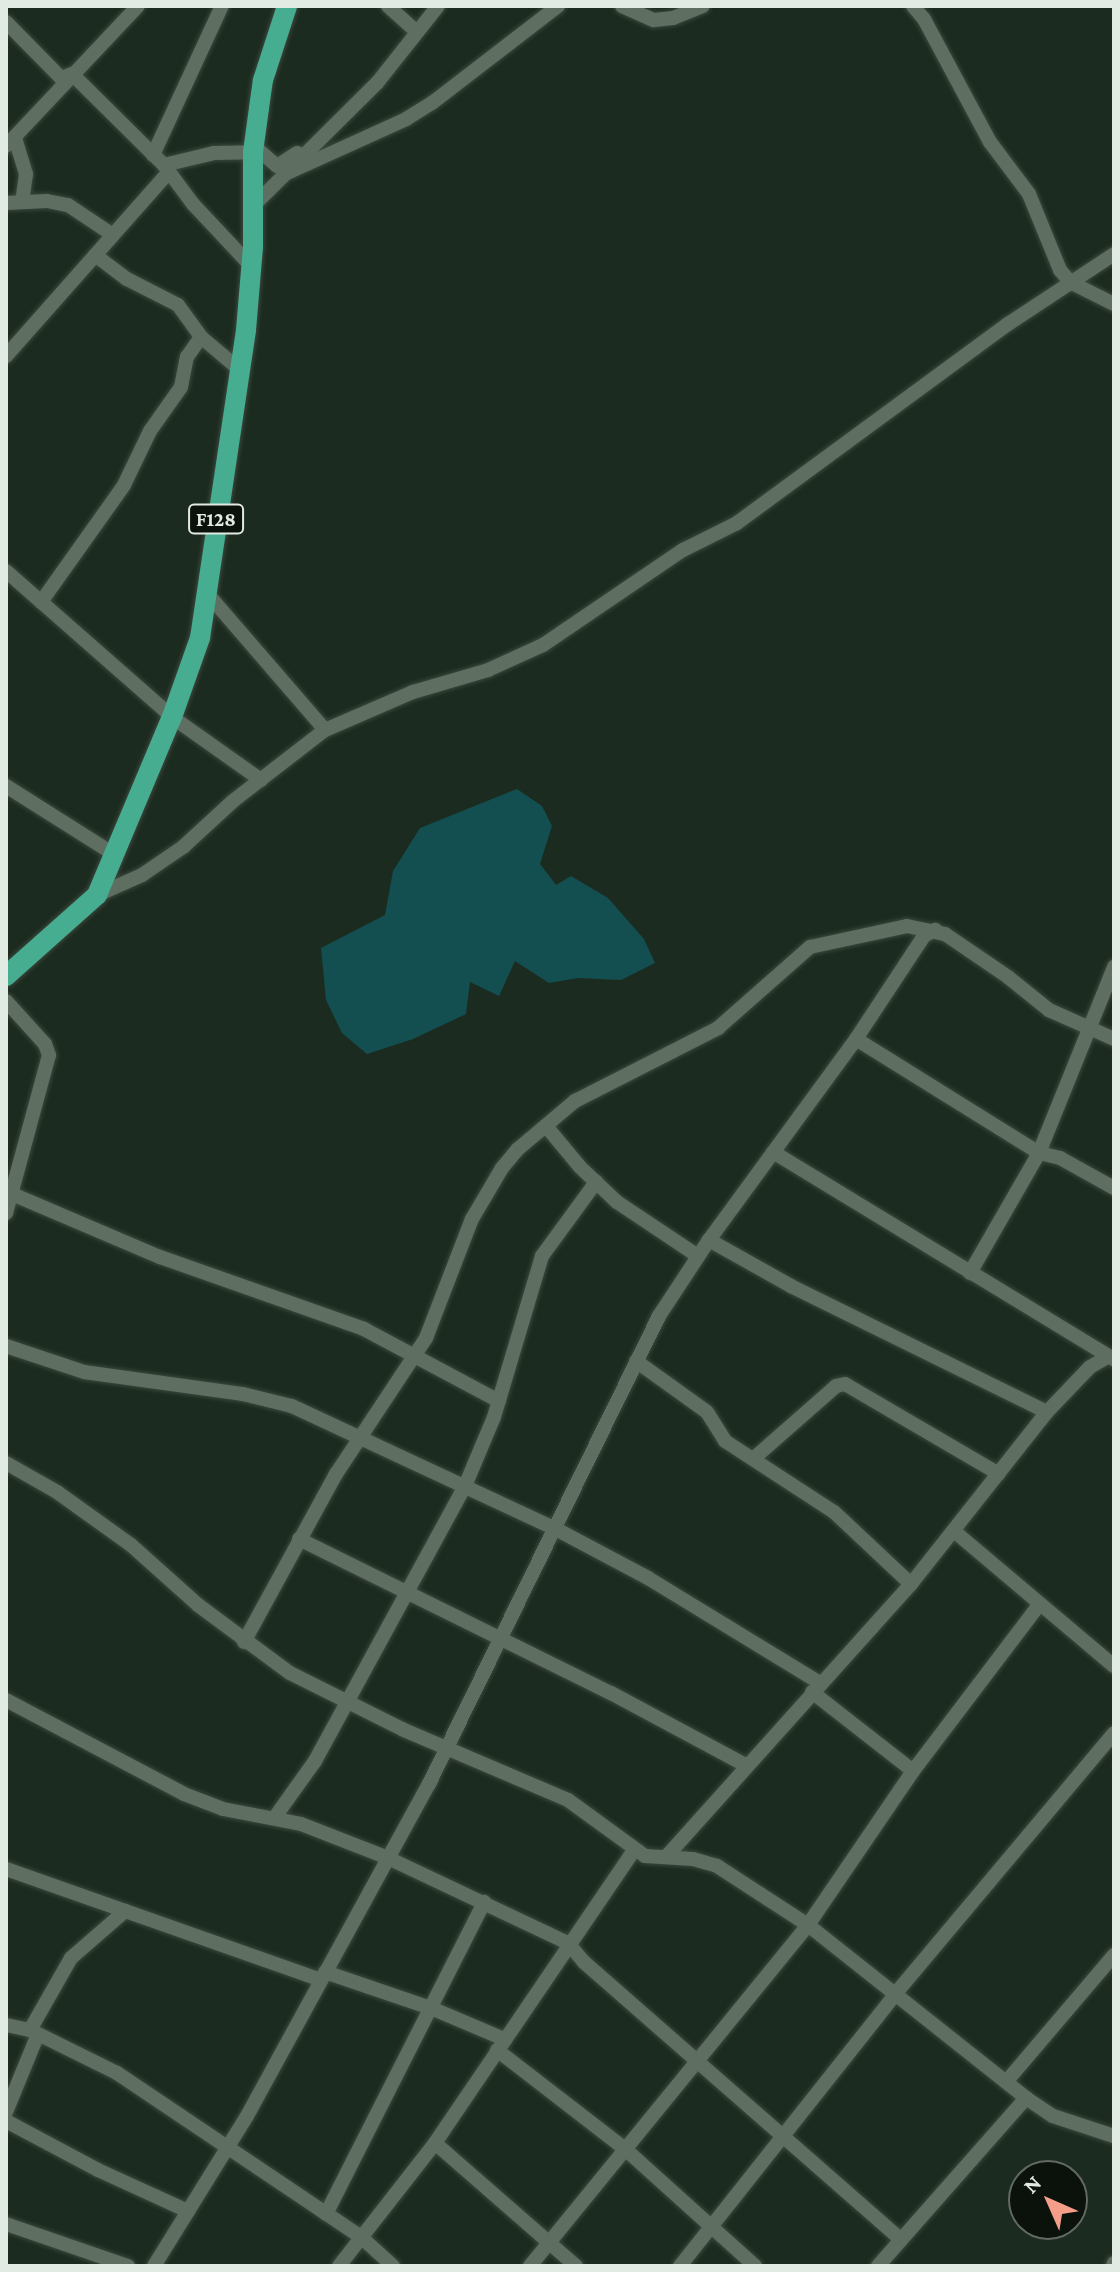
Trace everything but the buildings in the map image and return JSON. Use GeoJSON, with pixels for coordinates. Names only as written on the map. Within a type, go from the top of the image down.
{"type":"FeatureCollection","features":[{"type":"Feature","properties":{"kind":"main road","name":"F128"},"geometry":{"type":"LineString","coordinates":[[6,976],[97,895],[172,717],[200,638],[240,370],[251,266],[254,149],[263,80],[287,6]]}},
{"type":"Feature","properties":{"kind":"street"},"geometry":{"type":"LineString","coordinates":[[22,201],[26,174],[10,142],[138,6]]}},
{"type":"Feature","properties":{"kind":"street"},"geometry":{"type":"LineString","coordinates":[[6,356],[113,235],[162,164],[222,6]]}},
{"type":"Feature","properties":{"kind":"street"},"geometry":{"type":"LineString","coordinates":[[388,6],[417,32]]}},
{"type":"Feature","properties":{"kind":"street"},"geometry":{"type":"LineString","coordinates":[[253,206],[377,83],[438,6]]}},
{"type":"Feature","properties":{"kind":"street"},"geometry":{"type":"LineString","coordinates":[[285,174],[406,119],[432,103],[558,6]]}},
{"type":"Feature","properties":{"kind":"street"},"geometry":{"type":"LineString","coordinates":[[622,6],[654,20],[673,18],[703,6]]}},
{"type":"Feature","properties":{"kind":"street"},"geometry":{"type":"LineString","coordinates":[[913,6],[924,19],[990,142],[1029,194],[1060,270],[1070,282],[1114,304]]}},
{"type":"Feature","properties":{"kind":"street"},"geometry":{"type":"LineString","coordinates":[[6,22],[61,78],[72,74]]}},
{"type":"Feature","properties":{"kind":"street"},"geometry":{"type":"LineString","coordinates":[[72,74],[162,164],[251,266]]}},
{"type":"Feature","properties":{"kind":"street"},"geometry":{"type":"LineString","coordinates":[[162,164],[214,153],[254,149],[277,166],[317,140]]}},
{"type":"Feature","properties":{"kind":"street"},"geometry":{"type":"LineString","coordinates":[[6,203],[22,201],[68,205],[113,235]]}},
{"type":"Feature","properties":{"kind":"street"},"geometry":{"type":"LineString","coordinates":[[97,895],[142,875],[183,847],[325,730],[413,692],[488,670],[543,645],[683,550],[737,523],[893,406],[1114,254]]}},
{"type":"Feature","properties":{"kind":"street"},"geometry":{"type":"LineString","coordinates":[[95,255],[127,279],[178,305],[201,337],[240,370]]}},
{"type":"Feature","properties":{"kind":"street"},"geometry":{"type":"LineString","coordinates":[[41,602],[124,485],[150,431],[181,387],[187,357],[201,337]]}},
{"type":"Feature","properties":{"kind":"street"},"geometry":{"type":"LineString","coordinates":[[6,571],[172,717],[261,780]]}},
{"type":"Feature","properties":{"kind":"street"},"geometry":{"type":"LineString","coordinates":[[206,592],[325,730]]}},
{"type":"Feature","properties":{"kind":"street"},"geometry":{"type":"LineString","coordinates":[[6,786],[115,855]]}},
{"type":"Feature","properties":{"kind":"street"},"geometry":{"type":"LineString","coordinates":[[244,1642],[299,1539],[359,1437],[440,1310],[472,1219],[502,1168],[575,1101],[718,1028],[810,947],[907,926],[935,930],[1008,977],[1049,1010],[1114,1039]]}},
{"type":"Feature","properties":{"kind":"street"},"geometry":{"type":"LineString","coordinates":[[161,2264],[188,2211],[323,1976],[446,1748],[659,1316],[709,1240],[856,1039],[924,936],[935,930]]}},
{"type":"Feature","properties":{"kind":"street"},"geometry":{"type":"LineString","coordinates":[[970,1273],[1039,1153],[1114,967]]}},
{"type":"Feature","properties":{"kind":"street"},"geometry":{"type":"LineString","coordinates":[[6,1001],[45,1044],[49,1055],[6,1213]]}},
{"type":"Feature","properties":{"kind":"street"},"geometry":{"type":"LineString","coordinates":[[856,1039],[1039,1153],[1060,1158],[1114,1188]]}},
{"type":"Feature","properties":{"kind":"street"},"geometry":{"type":"LineString","coordinates":[[546,1126],[617,1202],[698,1256]]}},
{"type":"Feature","properties":{"kind":"street"},"geometry":{"type":"LineString","coordinates":[[773,1152],[1110,1358]]}},
{"type":"Feature","properties":{"kind":"street"},"geometry":{"type":"LineString","coordinates":[[275,1817],[295,1792],[465,1486],[499,1401],[542,1256],[596,1182]]}},
{"type":"Feature","properties":{"kind":"street"},"geometry":{"type":"LineString","coordinates":[[12,1194],[160,1257],[364,1329],[499,1401]]}},
{"type":"Feature","properties":{"kind":"street"},"geometry":{"type":"LineString","coordinates":[[709,1240],[791,1286],[1047,1412]]}},
{"type":"Feature","properties":{"kind":"street"},"geometry":{"type":"LineString","coordinates":[[6,1346],[84,1372],[243,1394],[292,1406],[465,1486],[554,1528],[648,1578],[816,1688],[913,1771]]}},
{"type":"Feature","properties":{"kind":"street"},"geometry":{"type":"LineString","coordinates":[[666,1857],[911,1584],[1047,1412],[1090,1367],[1110,1358]]}},
{"type":"Feature","properties":{"kind":"street"},"geometry":{"type":"LineString","coordinates":[[636,1361],[707,1412],[725,1441],[834,1512],[911,1584]]}},
{"type":"Feature","properties":{"kind":"street"},"geometry":{"type":"LineString","coordinates":[[753,1459],[836,1386],[845,1384],[999,1474]]}},
{"type":"Feature","properties":{"kind":"street"},"geometry":{"type":"LineString","coordinates":[[6,1463],[57,1492],[131,1545],[244,1642],[290,1673],[346,1703],[568,1800],[645,1856],[717,1866],[808,1925],[1026,2098],[1053,2116],[1114,2136]]}},
{"type":"Feature","properties":{"kind":"street"},"geometry":{"type":"LineString","coordinates":[[954,1531],[1114,1666]]}},
{"type":"Feature","properties":{"kind":"street"},"geometry":{"type":"LineString","coordinates":[[299,1539],[405,1594],[611,1693],[747,1766]]}},
{"type":"Feature","properties":{"kind":"street"},"geometry":{"type":"LineString","coordinates":[[530,2266],[808,1925],[913,1771],[1039,1605]]}},
{"type":"Feature","properties":{"kind":"street"},"geometry":{"type":"LineString","coordinates":[[6,1700],[184,1794],[223,1809],[301,1824],[388,1858],[568,1943],[585,1963],[901,2240]]}},
{"type":"Feature","properties":{"kind":"street"},"geometry":{"type":"LineString","coordinates":[[680,2266],[896,1993],[1114,1733]]}},
{"type":"Feature","properties":{"kind":"street"},"geometry":{"type":"LineString","coordinates":[[295,1792],[301,1824]]}},
{"type":"Feature","properties":{"kind":"street"},"geometry":{"type":"LineString","coordinates":[[339,2266],[435,2143],[634,1850]]}},
{"type":"Feature","properties":{"kind":"street"},"geometry":{"type":"LineString","coordinates":[[6,1869],[323,1976],[431,2008],[501,2045],[624,2148],[755,2266]]}},
{"type":"Feature","properties":{"kind":"street"},"geometry":{"type":"LineString","coordinates":[[326,2214],[484,1902]]}},
{"type":"Feature","properties":{"kind":"street"},"geometry":{"type":"LineString","coordinates":[[6,2112],[34,2032],[71,1958],[125,1911]]}},
{"type":"Feature","properties":{"kind":"street"},"geometry":{"type":"LineString","coordinates":[[1006,2082],[1114,1955]]}},
{"type":"Feature","properties":{"kind":"street"},"geometry":{"type":"LineString","coordinates":[[6,2025],[34,2032],[117,2073],[361,2237],[393,2266]]}},
{"type":"Feature","properties":{"kind":"street"},"geometry":{"type":"LineString","coordinates":[[878,2266],[1026,2098]]}},
{"type":"Feature","properties":{"kind":"street"},"geometry":{"type":"LineString","coordinates":[[6,2121],[98,2170],[188,2211]]}},
{"type":"Feature","properties":{"kind":"street"},"geometry":{"type":"LineString","coordinates":[[435,2143],[576,2266]]}},
{"type":"Feature","properties":{"kind":"street"},"geometry":{"type":"LineString","coordinates":[[6,2224],[128,2266]]}},
{"type":"Feature","properties":{"kind":"water"},"geometry":{"type":"Polygon","coordinates":[[[517,789],[542,806],[552,826],[540,864],[556,885],[571,876],[608,898],[644,939],[655,963],[621,980],[578,978],[549,983],[515,961],[499,996],[470,982],[466,1014],[413,1039],[367,1054],[342,1033],[326,1000],[321,948],[385,915],[393,871],[420,828],[517,789]]]}}]}
